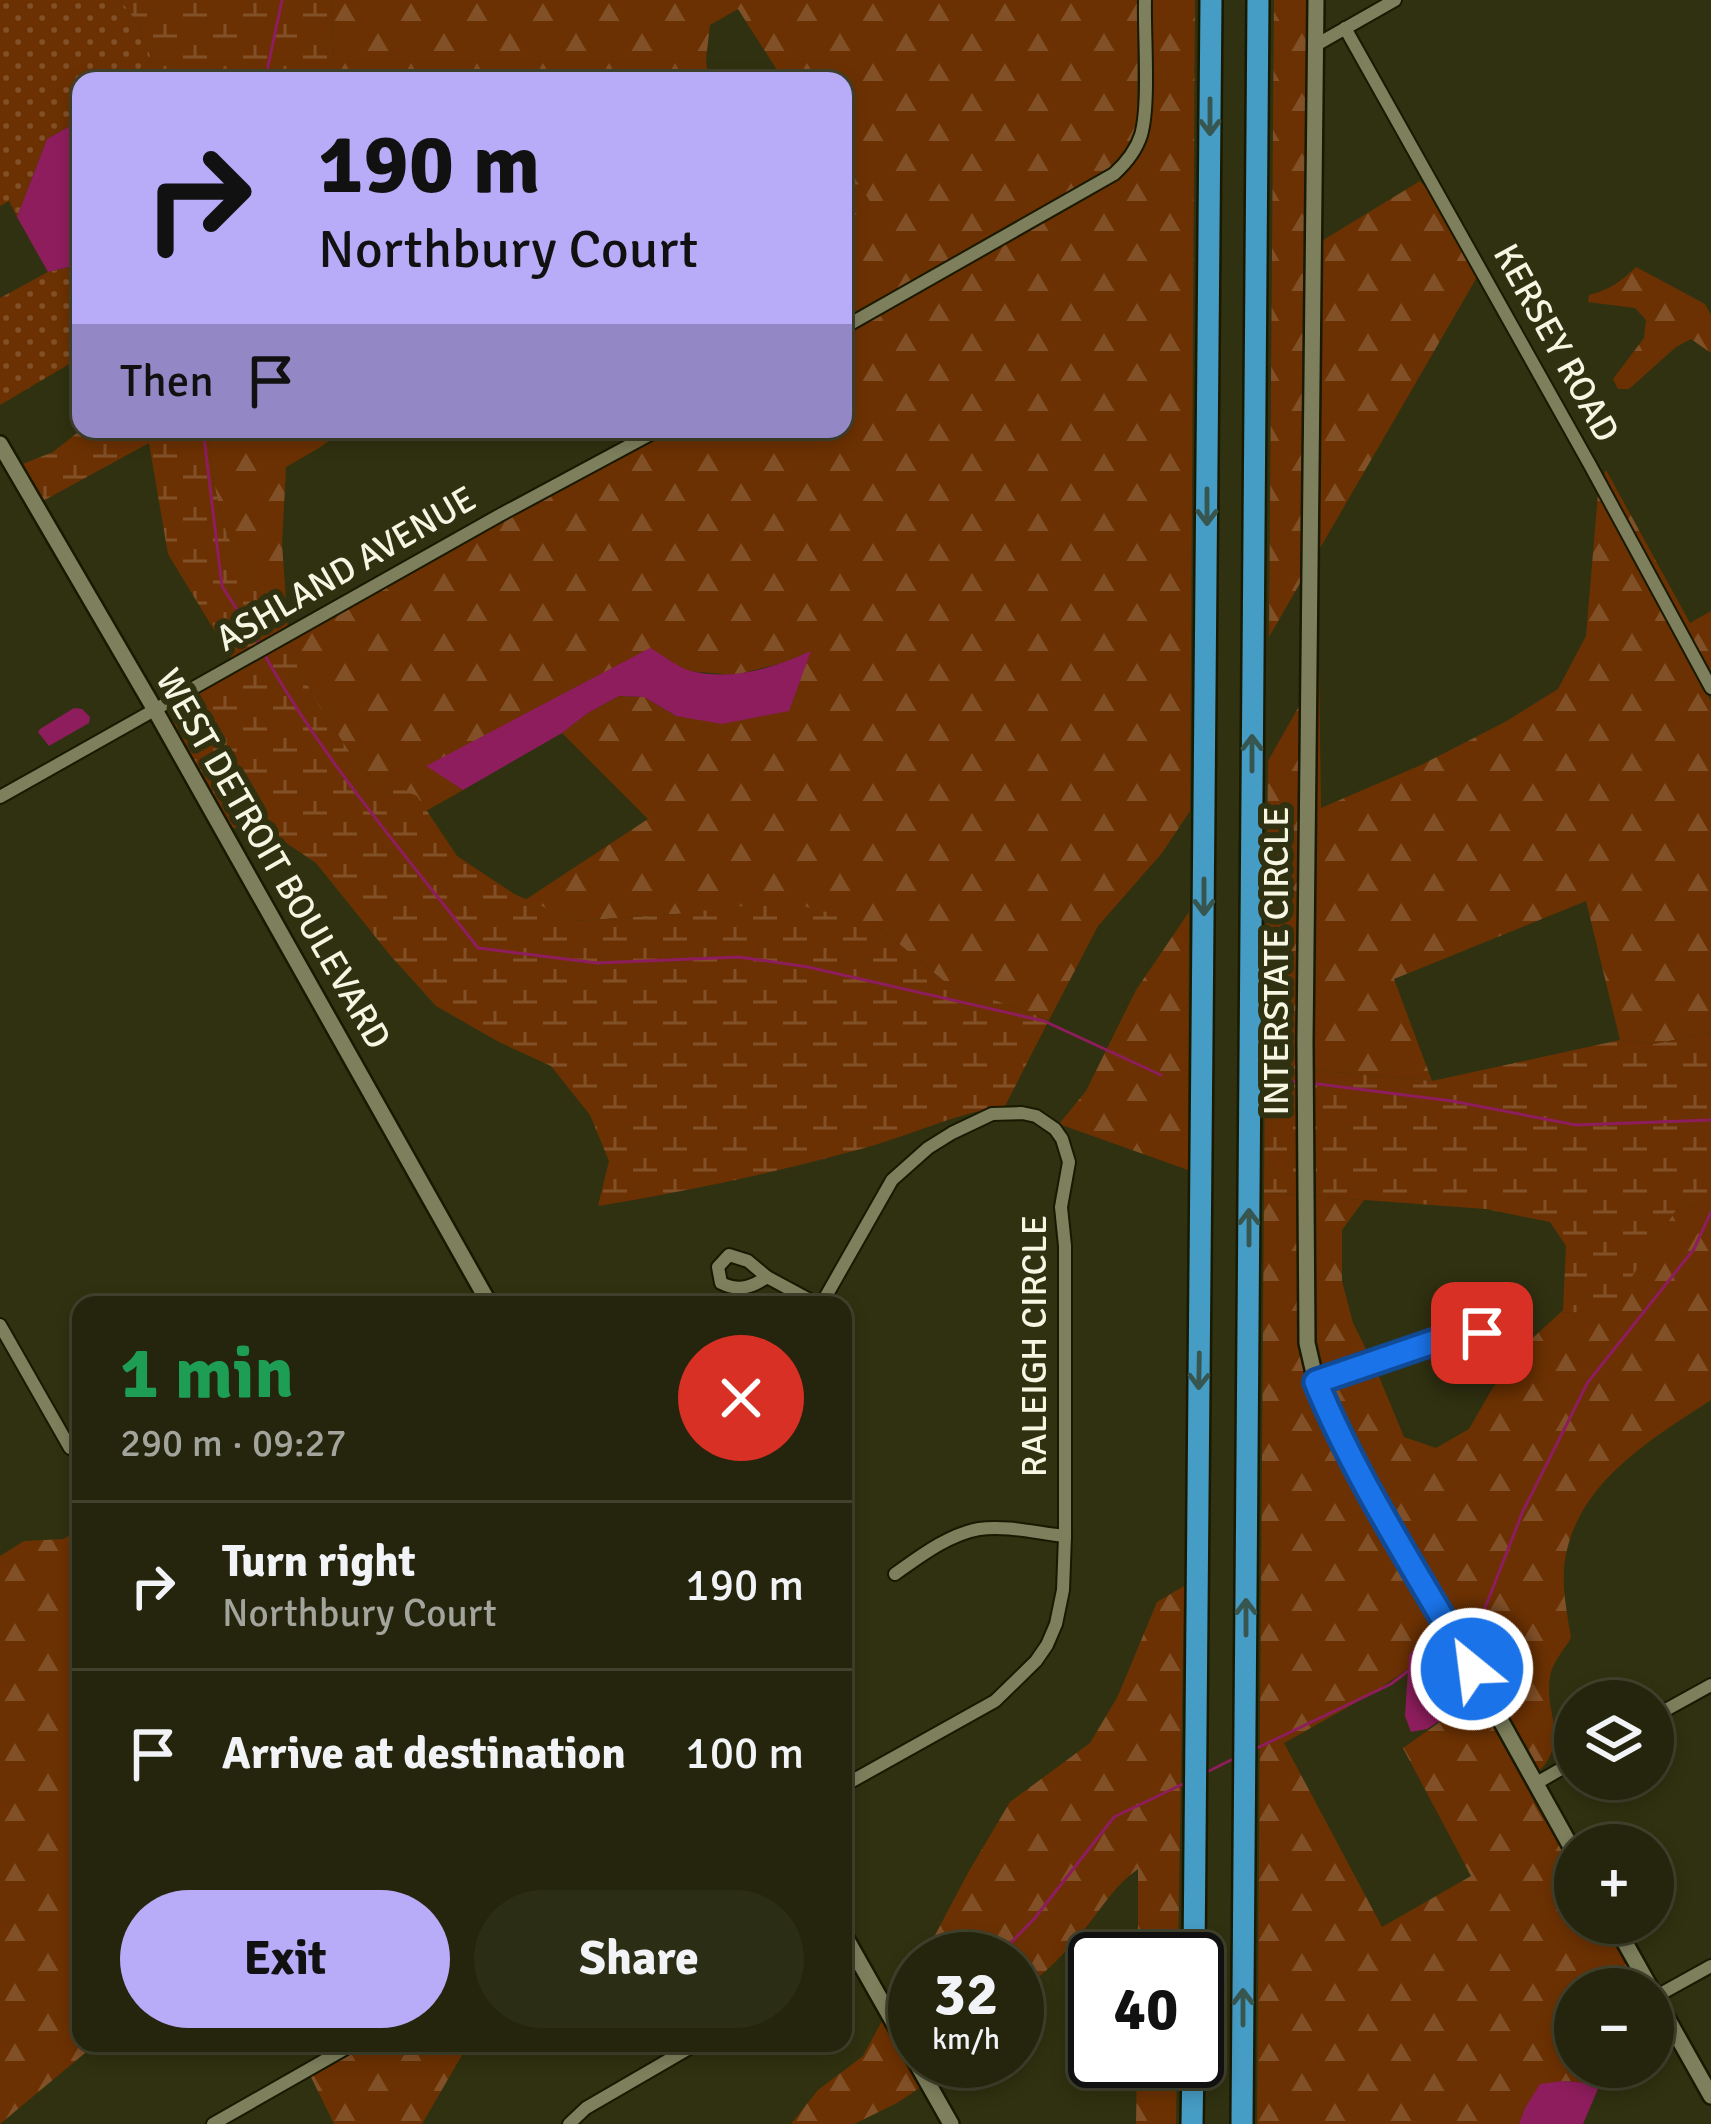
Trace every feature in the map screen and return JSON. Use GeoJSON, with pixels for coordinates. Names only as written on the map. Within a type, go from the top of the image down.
{"type":"FeatureCollection","features":[{"type":"Feature","properties":{"kind":"highway"},"geometry":{"type":"LineString","coordinates":[[1194,1932],[1211,0]]}},
{"type":"Feature","properties":{"kind":"highway"},"geometry":{"type":"LineString","coordinates":[[1242,2124],[1258,0]]}},
{"type":"Feature","properties":{"kind":"highway"},"geometry":{"type":"LineString","coordinates":[[1192,2124],[1193,2088]]}},
{"type":"Feature","properties":{"kind":"street"},"geometry":{"type":"LineString","coordinates":[[852,323],[1114,174],[1132,153],[1144,122],[1144,0]]}},
{"type":"Feature","properties":{"kind":"street","name":"INTERSTATE CIRCLE"},"geometry":{"type":"LineString","coordinates":[[1316,0],[1305,1322],[1316,1382],[1329,1412],[1558,1824]]}},
{"type":"Feature","properties":{"kind":"street"},"geometry":{"type":"LineString","coordinates":[[1316,45],[1395,0]]}},
{"type":"Feature","properties":{"kind":"street","name":"KERSEY ROAD"},"geometry":{"type":"LineString","coordinates":[[1345,28],[1711,688]]}},
{"type":"Feature","properties":{"kind":"street","name":"ASHLAND AVENUE"},"geometry":{"type":"LineString","coordinates":[[0,797],[643,438]]}},
{"type":"Feature","properties":{"kind":"street","name":"WEST DETROIT BOULEVARD"},"geometry":{"type":"LineString","coordinates":[[0,444],[485,1296]]}},
{"type":"Feature","properties":{"kind":"street","name":"RALEIGH CIRCLE"},"geometry":{"type":"LineString","coordinates":[[825,1296],[882,1193],[928,1148],[992,1114],[1036,1116],[1062,1139],[1069,1162],[1060,1207],[1065,1246],[1065,1536],[1056,1624],[1024,1676],[980,1712],[852,1781]]}},
{"type":"Feature","properties":{"kind":"street"},"geometry":{"type":"LineString","coordinates":[[767,1277],[803,1296]]}},
{"type":"Feature","properties":{"kind":"street"},"geometry":{"type":"LineString","coordinates":[[0,1325],[70,1448]]}},
{"type":"Feature","properties":{"kind":"street"},"geometry":{"type":"LineString","coordinates":[[1316,1382],[1445,1338],[1482,1333]]}},
{"type":"Feature","properties":{"kind":"street"},"geometry":{"type":"LineString","coordinates":[[895,1574],[976,1529],[1065,1536]]}},
{"type":"Feature","properties":{"kind":"street"},"geometry":{"type":"LineString","coordinates":[[1674,1705],[1711,1685]]}},
{"type":"Feature","properties":{"kind":"street"},"geometry":{"type":"LineString","coordinates":[[1535,1784],[1554,1773]]}},
{"type":"Feature","properties":{"kind":"street"},"geometry":{"type":"LineString","coordinates":[[852,1963],[951,2124]]}},
{"type":"Feature","properties":{"kind":"street"},"geometry":{"type":"LineString","coordinates":[[1674,1983],[1711,1966]]}},
{"type":"Feature","properties":{"kind":"street"},"geometry":{"type":"LineString","coordinates":[[1674,2030],[1711,2096]]}},
{"type":"Feature","properties":{"kind":"street"},"geometry":{"type":"LineString","coordinates":[[212,2124],[339,2052]]}},
{"type":"Feature","properties":{"kind":"street"},"geometry":{"type":"LineString","coordinates":[[569,2124],[586,2108],[682,2052]]}},
{"type":"Feature","properties":{"kind":"green space"},"geometry":{"type":"Polygon","coordinates":[[[0,0],[120,0],[144,38],[154,72],[72,72],[72,125],[47,139],[17,217],[9,201],[0,206],[0,0]]]}},
{"type":"Feature","properties":{"kind":"green space"},"geometry":{"type":"Polygon","coordinates":[[[120,0],[331,0],[335,72],[154,72],[135,20],[120,0]]]}},
{"type":"Feature","properties":{"kind":"green space"},"geometry":{"type":"Polygon","coordinates":[[[331,0],[1138,0],[1137,122],[1129,147],[1110,170],[852,316],[852,217],[870,202],[852,174],[852,72],[778,72],[738,9],[710,25],[707,72],[335,72],[331,0]]]}},
{"type":"Feature","properties":{"kind":"green space"},"geometry":{"type":"Polygon","coordinates":[[[1151,0],[1195,0],[1190,811],[1162,853],[1098,926],[1049,1020],[945,982],[876,925],[675,914],[576,921],[525,900],[648,819],[562,733],[618,697],[428,766],[463,790],[426,811],[416,796],[363,772],[320,708],[290,641],[655,438],[852,438],[852,329],[1117,179],[1141,152],[1150,121],[1151,0]],[[810,652],[735,675],[688,671],[620,696],[644,697],[676,716],[788,711],[810,652]]]}},
{"type":"Feature","properties":{"kind":"green space"},"geometry":{"type":"Polygon","coordinates":[[[1274,0],[1310,0],[1303,578],[1269,637],[1274,0]]]}},
{"type":"Feature","properties":{"kind":"green space"},"geometry":{"type":"Polygon","coordinates":[[[852,174],[871,203],[852,217],[852,174]]]}},
{"type":"Feature","properties":{"kind":"green space"},"geometry":{"type":"Polygon","coordinates":[[[1420,181],[1477,277],[1316,555],[1320,242],[1420,181]]]}},
{"type":"Feature","properties":{"kind":"green space"},"geometry":{"type":"Polygon","coordinates":[[[72,266],[72,362],[0,405],[0,298],[48,272],[72,266]]]}},
{"type":"Feature","properties":{"kind":"green space"},"geometry":{"type":"Polygon","coordinates":[[[1636,267],[1705,304],[1711,315],[1711,353],[1691,339],[1629,389],[1618,389],[1613,379],[1644,338],[1646,320],[1635,308],[1588,302],[1589,295],[1615,284],[1636,267]]]}},
{"type":"Feature","properties":{"kind":"green space"},"geometry":{"type":"Polygon","coordinates":[[[72,437],[209,438],[225,529],[248,576],[284,631],[233,661],[168,554],[149,443],[41,502],[20,465],[53,452],[72,437]]]}},
{"type":"Feature","properties":{"kind":"green space"},"geometry":{"type":"Polygon","coordinates":[[[209,438],[333,438],[286,467],[282,544],[288,629],[284,631],[236,553],[215,486],[209,438]]]}},
{"type":"Feature","properties":{"kind":"green space"},"geometry":{"type":"Polygon","coordinates":[[[1606,470],[1690,623],[1711,611],[1711,674],[1603,477],[1606,470]]]}},
{"type":"Feature","properties":{"kind":"green space"},"geometry":{"type":"Polygon","coordinates":[[[1598,494],[1711,701],[1711,1032],[1655,1044],[1620,1040],[1586,901],[1394,979],[1432,1081],[1311,1070],[1314,678],[1319,671],[1321,808],[1421,765],[1558,689],[1586,636],[1598,494]]]}},
{"type":"Feature","properties":{"kind":"green space"},"geometry":{"type":"Polygon","coordinates":[[[290,641],[320,708],[363,772],[417,796],[457,856],[514,894],[576,921],[784,901],[876,925],[945,982],[1049,1020],[1005,1106],[790,1167],[598,1206],[609,1161],[590,1115],[551,1066],[436,1006],[316,863],[273,834],[229,827],[163,712],[290,641]]]}},
{"type":"Feature","properties":{"kind":"green space"},"geometry":{"type":"Polygon","coordinates":[[[1302,701],[1299,1069],[1265,1067],[1268,761],[1302,701]]]}},
{"type":"Feature","properties":{"kind":"green space"},"geometry":{"type":"Polygon","coordinates":[[[1189,912],[1188,1170],[1059,1124],[1086,1091],[1136,990],[1189,912]]]}},
{"type":"Feature","properties":{"kind":"green space"},"geometry":{"type":"Polygon","coordinates":[[[1711,1032],[1711,1203],[1676,1210],[1610,1310],[1560,1313],[1566,1246],[1550,1222],[1486,1209],[1311,1196],[1311,1070],[1432,1081],[1620,1040],[1655,1044],[1711,1032]]]}},
{"type":"Feature","properties":{"kind":"green space"},"geometry":{"type":"Polygon","coordinates":[[[1265,1067],[1299,1069],[1299,1195],[1264,1193],[1265,1067]]]}},
{"type":"Feature","properties":{"kind":"green space"},"geometry":{"type":"Polygon","coordinates":[[[1264,1193],[1299,1195],[1301,1345],[1323,1415],[1554,1829],[1554,1944],[1618,1944],[1631,1968],[1554,1968],[1554,2087],[1525,2108],[1519,2124],[1257,2124],[1264,1193]],[[1418,1644],[1409,1655],[1409,1668],[1284,1743],[1382,1927],[1471,1876],[1403,1748],[1467,1703],[1418,1644]]]}},
{"type":"Feature","properties":{"kind":"green space"},"geometry":{"type":"Polygon","coordinates":[[[1311,1196],[1364,1200],[1342,1230],[1342,1281],[1353,1323],[1370,1357],[1321,1374],[1314,1341],[1311,1196]]]}},
{"type":"Feature","properties":{"kind":"green space"},"geometry":{"type":"Polygon","coordinates":[[[1711,1203],[1711,1400],[1622,1464],[1587,1504],[1574,1528],[1564,1575],[1571,1638],[1551,1672],[1554,1742],[1537,1774],[1325,1385],[1375,1367],[1404,1437],[1436,1448],[1469,1429],[1524,1346],[1560,1313],[1610,1309],[1676,1210],[1711,1203]]]}},
{"type":"Feature","properties":{"kind":"green space"},"geometry":{"type":"Polygon","coordinates":[[[72,1534],[72,2052],[86,2052],[0,2124],[0,1556],[24,1541],[64,1539],[72,1534]]]}},
{"type":"Feature","properties":{"kind":"green space"},"geometry":{"type":"Polygon","coordinates":[[[1184,1586],[1178,1932],[1138,1932],[1138,1869],[1116,1888],[1082,1932],[1068,1932],[1068,1948],[1044,1972],[1044,1932],[937,1932],[1010,1802],[1090,1743],[1118,1696],[1157,1602],[1184,1586]]]}},
{"type":"Feature","properties":{"kind":"green space"},"geometry":{"type":"Polygon","coordinates":[[[883,2019],[888,2028],[888,2088],[920,2088],[854,2124],[791,2124],[818,2090],[863,2056],[883,2019]]]}},
{"type":"Feature","properties":{"kind":"green space"},"geometry":{"type":"Polygon","coordinates":[[[351,2052],[464,2052],[422,2124],[334,2124],[310,2075],[351,2052]]]}},
{"type":"Feature","properties":{"kind":"green space"},"geometry":{"type":"Polygon","coordinates":[[[1137,2088],[1177,2088],[1176,2124],[1136,2124],[1137,2088]]]}},
{"type":"Feature","properties":{"kind":"shaded area"},"geometry":{"type":"Polygon","coordinates":[[[72,125],[72,266],[48,272],[17,217],[47,139],[72,125]]]}},
{"type":"Feature","properties":{"kind":"shaded area"},"geometry":{"type":"Polygon","coordinates":[[[650,648],[686,669],[706,674],[737,674],[811,651],[789,711],[722,724],[676,716],[644,697],[619,696],[463,790],[426,766],[650,648]]]}},
{"type":"Feature","properties":{"kind":"shaded area"},"geometry":{"type":"Polygon","coordinates":[[[74,708],[90,717],[89,723],[49,746],[38,732],[74,708]]]}},
{"type":"Feature","properties":{"kind":"shaded area"},"geometry":{"type":"Polygon","coordinates":[[[1428,1642],[1467,1703],[1427,1729],[1411,1732],[1405,1716],[1409,1655],[1418,1644],[1428,1642]]]}},
{"type":"Feature","properties":{"kind":"shaded area"},"geometry":{"type":"Polygon","coordinates":[[[1540,2084],[1598,2088],[1583,2124],[1519,2124],[1540,2084]]]}},
{"type":"Feature","properties":{"kind":"waterway"},"geometry":{"type":"LineString","coordinates":[[267,72],[282,0]]}},
{"type":"Feature","properties":{"kind":"waterway"},"geometry":{"type":"LineString","coordinates":[[204,438],[222,586],[260,646]]}},
{"type":"Feature","properties":{"kind":"waterway"},"geometry":{"type":"LineString","coordinates":[[264,654],[338,769],[478,948],[597,963],[739,957],[808,967],[1044,1021],[1161,1075]]}},
{"type":"Feature","properties":{"kind":"waterway"},"geometry":{"type":"LineString","coordinates":[[1272,1080],[1300,1082]]}},
{"type":"Feature","properties":{"kind":"waterway"},"geometry":{"type":"LineString","coordinates":[[1310,1083],[1452,1101],[1576,1125],[1711,1120]]}},
{"type":"Feature","properties":{"kind":"waterway"},"geometry":{"type":"LineString","coordinates":[[1458,1631],[1483,1613],[1523,1511],[1588,1382],[1694,1249],[1711,1212]]}},
{"type":"Feature","properties":{"kind":"waterway"},"geometry":{"type":"LineString","coordinates":[[1257,1748],[1391,1684],[1408,1671]]}},
{"type":"Feature","properties":{"kind":"waterway"},"geometry":{"type":"LineString","coordinates":[[1203,1774],[1237,1757]]}},
{"type":"Feature","properties":{"kind":"waterway"},"geometry":{"type":"LineString","coordinates":[[1021,1932],[1114,1817],[1183,1784]]}},
{"type":"Feature","properties":{"kind":"route"},"geometry":{"type":"LineString","coordinates":[[1472,1669],[1361,1473],[1316,1382],[1445,1338],[1482,1333]]}}]}
